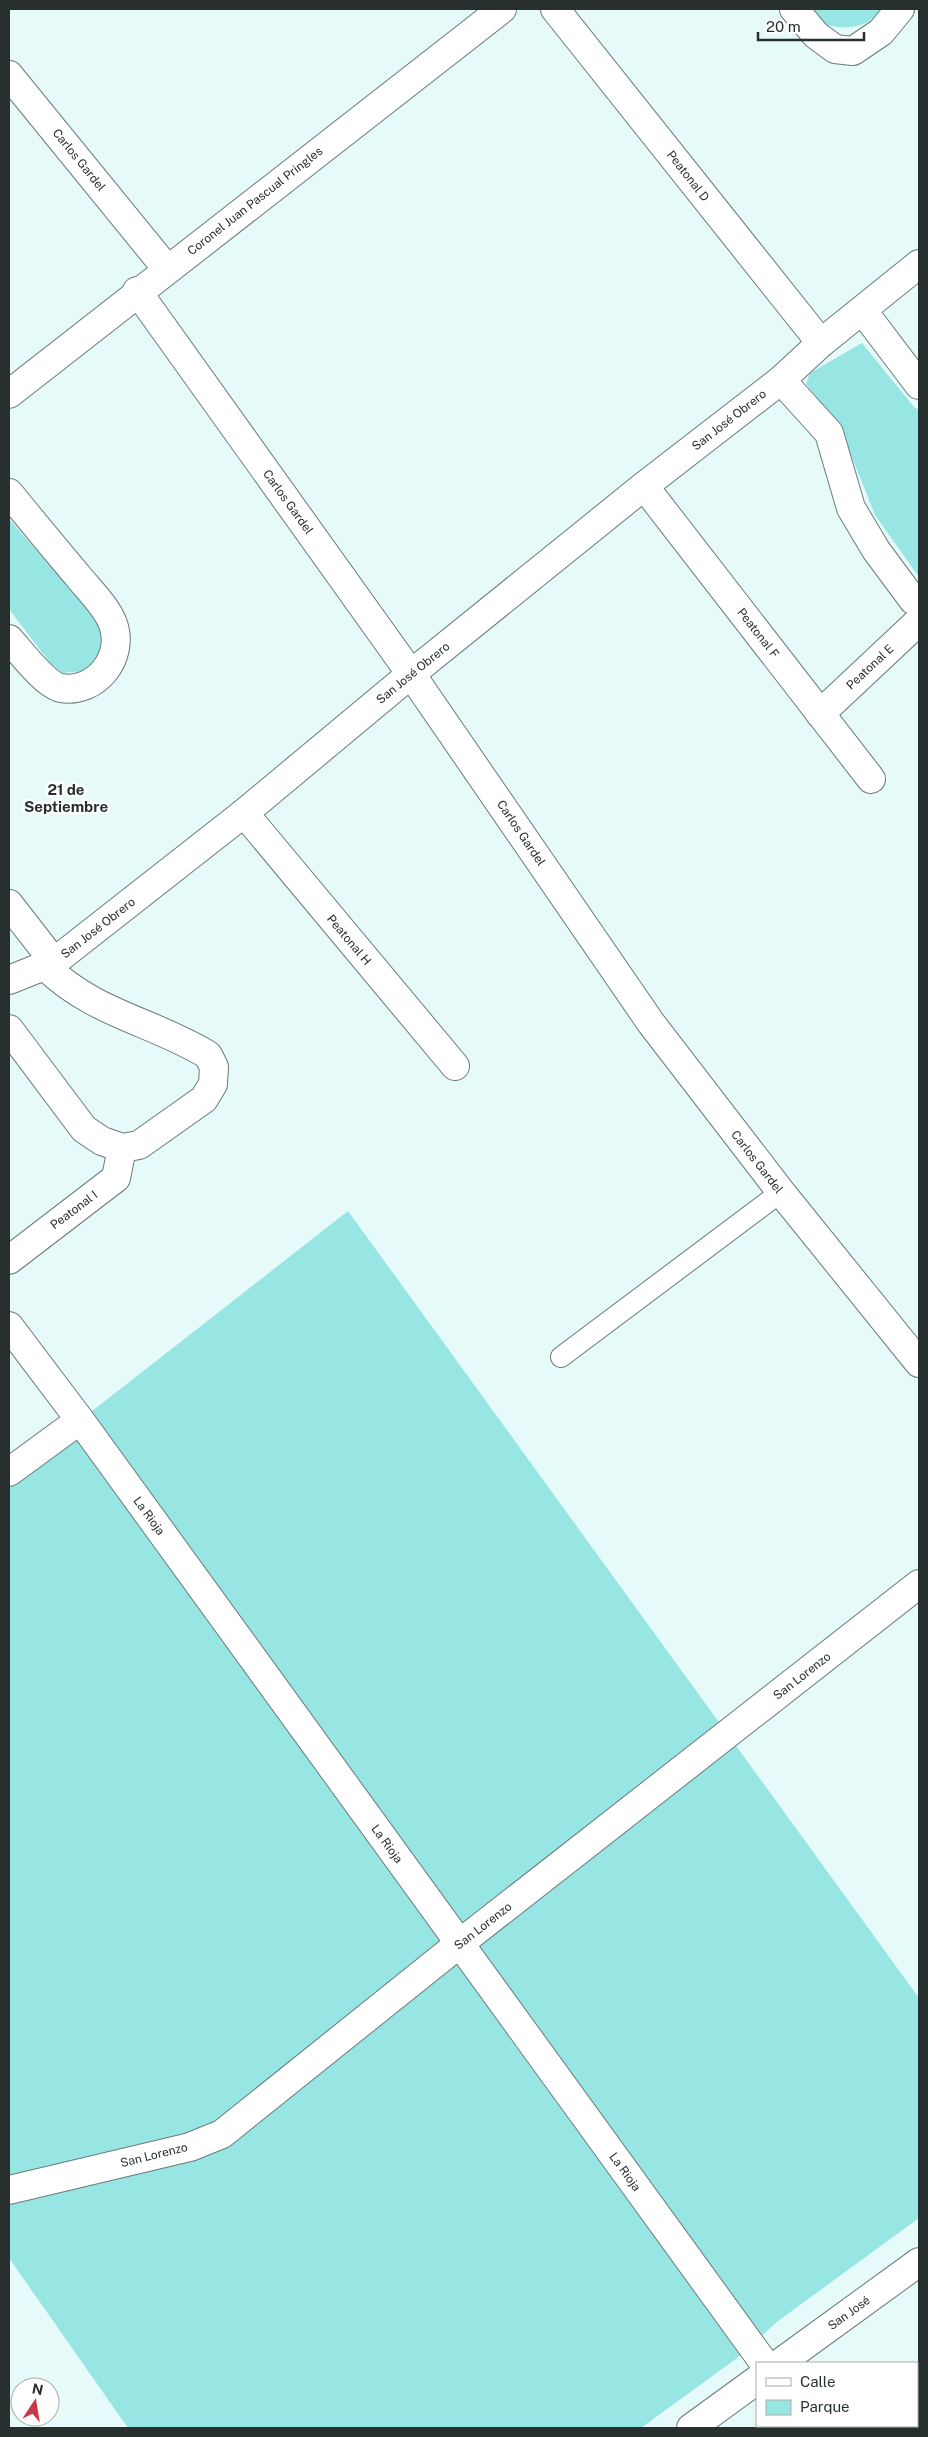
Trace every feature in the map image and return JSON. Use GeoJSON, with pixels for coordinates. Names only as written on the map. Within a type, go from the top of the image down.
{"type":"FeatureCollection","features":[{"type":"Feature","properties":{"kind":"street","name":"Coronel Juan Pascual Pringles"},"geometry":{"type":"LineString","coordinates":[[9,394],[137,292],[502,9]]}},
{"type":"Feature","properties":{"kind":"street","name":"Peatonal D"},"geometry":{"type":"LineString","coordinates":[[555,9],[820,343]]}},
{"type":"Feature","properties":{"kind":"street"},"geometry":{"type":"LineString","coordinates":[[794,9],[816,35],[834,49],[853,51],[881,32],[900,9]]}},
{"type":"Feature","properties":{"kind":"street","name":"Carlos Gardel"},"geometry":{"type":"LineString","coordinates":[[9,75],[167,269]]}},
{"type":"Feature","properties":{"kind":"street","name":"San José Obrero"},"geometry":{"type":"LineString","coordinates":[[9,980],[49,964],[244,813],[644,486],[781,380],[820,343],[863,311],[919,264]]}},
{"type":"Feature","properties":{"kind":"street","name":"Carlos Gardel"},"geometry":{"type":"LineString","coordinates":[[137,292],[412,674],[651,1023],[781,1192],[919,1363]]}},
{"type":"Feature","properties":{"kind":"street"},"geometry":{"type":"LineString","coordinates":[[863,311],[919,385]]}},
{"type":"Feature","properties":{"kind":"street"},"geometry":{"type":"LineString","coordinates":[[781,380],[829,433],[851,508],[876,550],[913,600],[919,604]]}},
{"type":"Feature","properties":{"kind":"street","name":"Peatonal F"},"geometry":{"type":"LineString","coordinates":[[644,486],[871,779]]}},
{"type":"Feature","properties":{"kind":"street"},"geometry":{"type":"LineString","coordinates":[[9,493],[96,598],[113,624],[117,643],[109,667],[94,680],[79,687],[60,688],[46,679],[9,638]]}},
{"type":"Feature","properties":{"kind":"street","name":"Peatonal E"},"geometry":{"type":"LineString","coordinates":[[820,714],[919,621]]}},
{"type":"Feature","properties":{"kind":"street","name":"Peatonal H"},"geometry":{"type":"LineString","coordinates":[[244,813],[455,1066]]}},
{"type":"Feature","properties":{"kind":"street"},"geometry":{"type":"LineString","coordinates":[[9,904],[60,981],[89,1001],[197,1048],[208,1055],[214,1068],[213,1084],[204,1099],[139,1145],[122,1148],[102,1141],[84,1129],[9,1029]]}},
{"type":"Feature","properties":{"kind":"street","name":"Peatonal I"},"geometry":{"type":"LineString","coordinates":[[9,1260],[116,1178],[122,1148]]}},
{"type":"Feature","properties":{"kind":"street","name":"La Rioja"},"geometry":{"type":"LineString","coordinates":[[9,1326],[80,1420],[763,2362]]}},
{"type":"Feature","properties":{"kind":"street"},"geometry":{"type":"LineString","coordinates":[[9,1472],[80,1420]]}},
{"type":"Feature","properties":{"kind":"street","name":"San Lorenzo"},"geometry":{"type":"LineString","coordinates":[[9,2190],[190,2147],[222,2134],[460,1944],[919,1584]]}},
{"type":"Feature","properties":{"kind":"street","name":"San José"},"geometry":{"type":"LineString","coordinates":[[781,2362],[919,2262]]}},
{"type":"Feature","properties":{"kind":"street"},"geometry":{"type":"LineString","coordinates":[[691,2428],[756,2381]]}},
{"type":"Feature","properties":{"kind":"lane"},"geometry":{"type":"LineString","coordinates":[[561,1357],[781,1192]]}},
{"type":"Feature","properties":{"kind":"green space"},"geometry":{"type":"Polygon","coordinates":[[[813,9],[883,9],[864,24],[843,27],[826,25],[813,9]]]}},
{"type":"Feature","properties":{"kind":"green space"},"geometry":{"type":"Polygon","coordinates":[[[862,343],[914,407],[919,410],[919,577],[875,515],[839,425],[806,384],[810,373],[862,343]]]}},
{"type":"Feature","properties":{"kind":"green space"},"geometry":{"type":"Polygon","coordinates":[[[9,519],[103,627],[101,664],[85,671],[62,673],[50,663],[9,609],[9,519]]]}},
{"type":"Feature","properties":{"kind":"green space"},"geometry":{"type":"Polygon","coordinates":[[[348,1211],[919,1998],[919,2218],[778,2321],[737,2358],[641,2428],[128,2428],[9,2258],[9,1476],[348,1211]]]}},
{"type":"Feature","properties":{"kind":"district","name":"21 de Septiembre"},"geometry":{"type":"Point","coordinates":[66,798]}}]}
